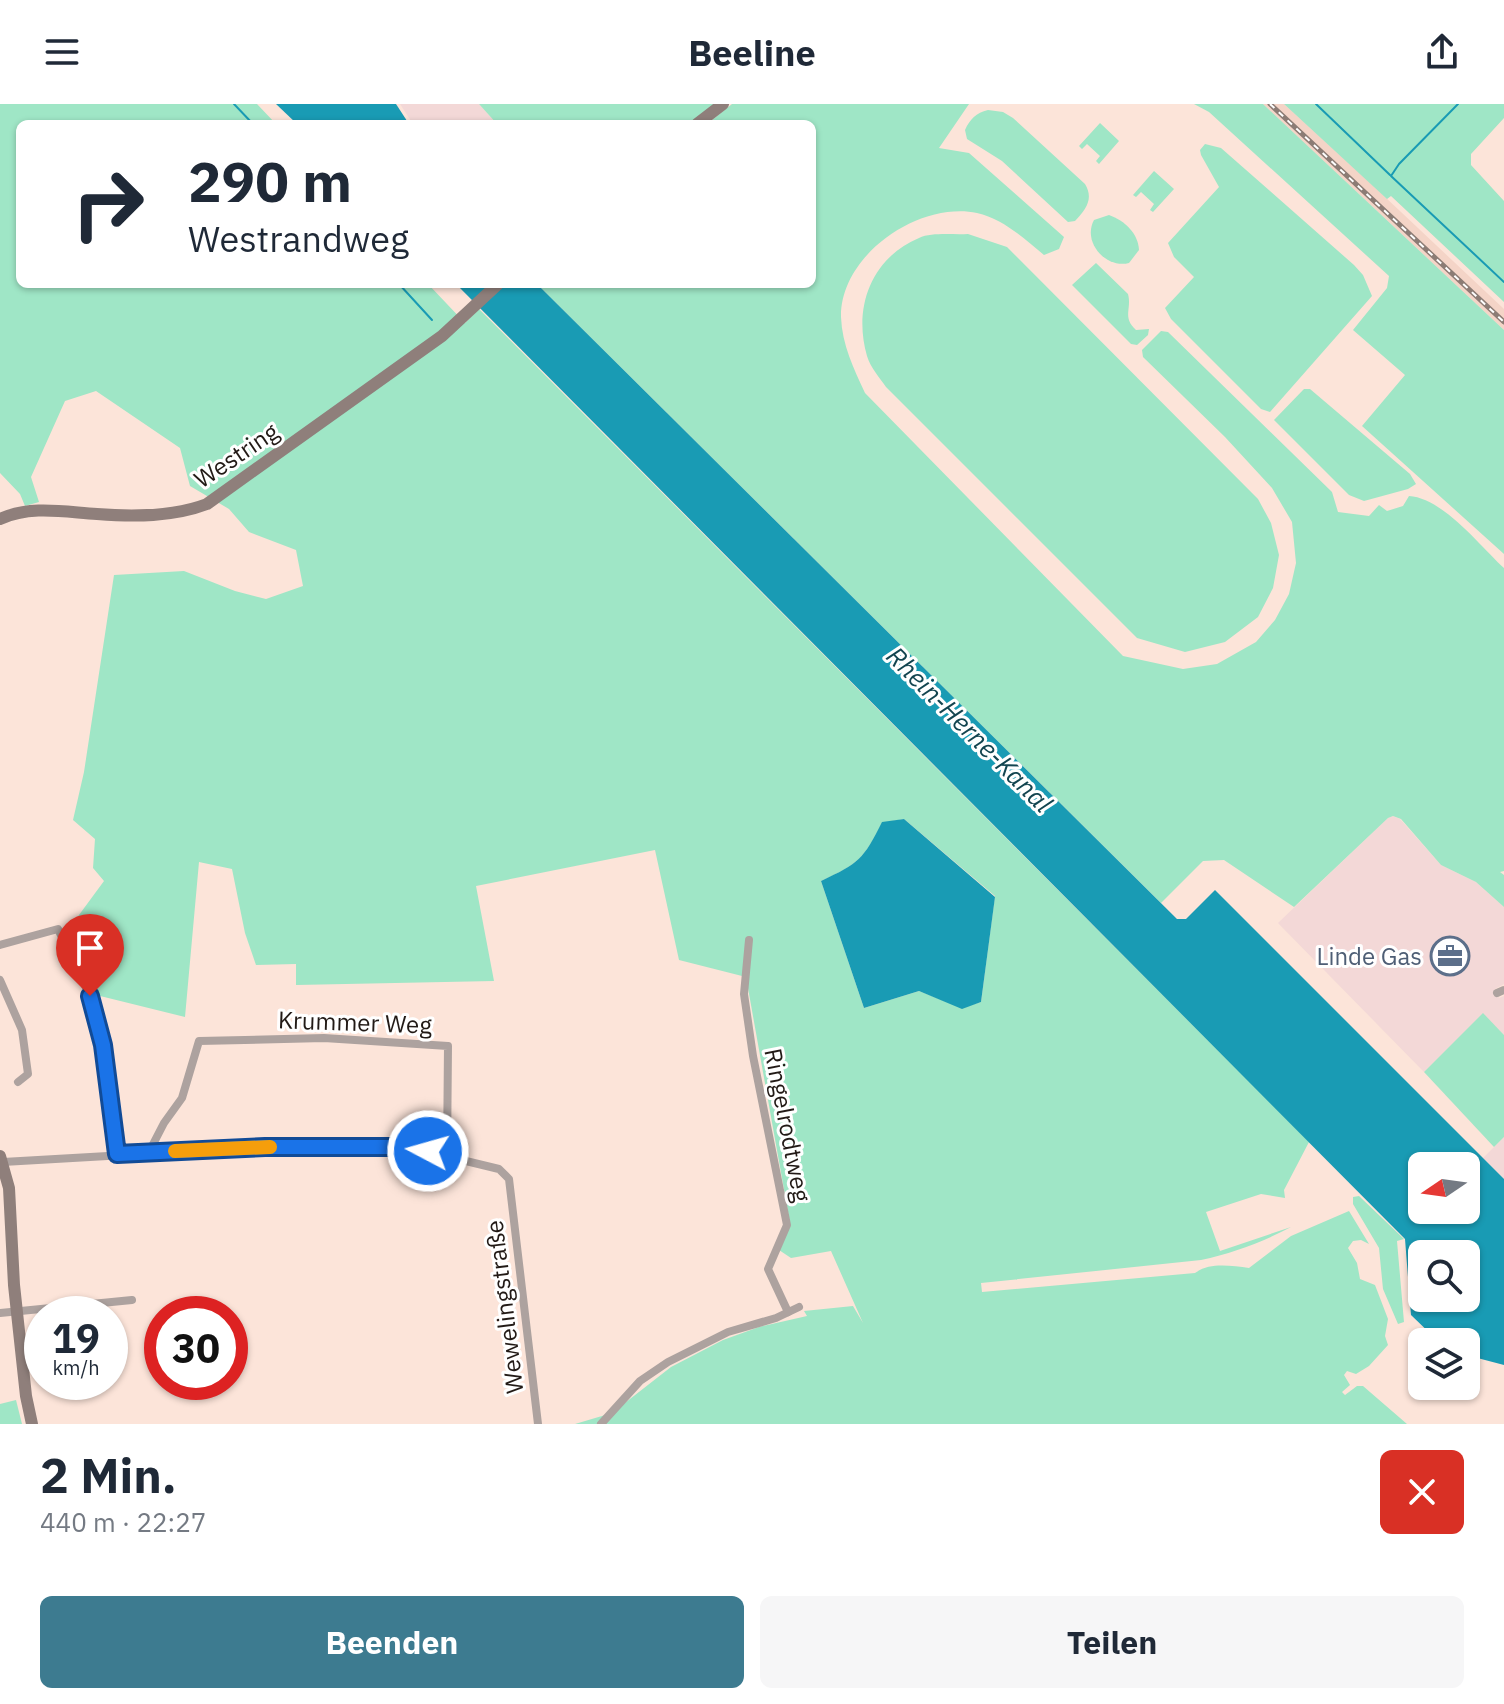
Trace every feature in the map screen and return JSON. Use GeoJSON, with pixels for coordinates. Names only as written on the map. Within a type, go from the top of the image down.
{"type":"FeatureCollection","features":[{"type":"Feature","properties":{"kind":"main road"},"geometry":{"type":"LineString","coordinates":[[702,120],[723,104]]}},
{"type":"Feature","properties":{"kind":"main road","name":"Westring"},"geometry":{"type":"LineString","coordinates":[[0,519],[28,511],[150,515],[207,504],[461,321],[494,288]]}},
{"type":"Feature","properties":{"kind":"main road"},"geometry":{"type":"LineString","coordinates":[[1,1159],[9,1188],[26,1396],[32,1424]]}},
{"type":"Feature","properties":{"kind":"street"},"geometry":{"type":"LineString","coordinates":[[0,945],[58,929],[90,996],[103,1045],[117,1154]]}},
{"type":"Feature","properties":{"kind":"street","name":"Ringelrodtweg"},"geometry":{"type":"LineString","coordinates":[[749,940],[744,994],[753,1056],[787,1225],[768,1269],[788,1312]]}},
{"type":"Feature","properties":{"kind":"street"},"geometry":{"type":"LineString","coordinates":[[0,980],[22,1030],[28,1074],[18,1082]]}},
{"type":"Feature","properties":{"kind":"street","name":"Krummer Weg"},"geometry":{"type":"LineString","coordinates":[[149,1152],[182,1098],[199,1041],[324,1038],[448,1046],[447,1156]]}},
{"type":"Feature","properties":{"kind":"street"},"geometry":{"type":"LineString","coordinates":[[1,1159],[265,1147],[408,1147],[447,1156]]}},
{"type":"Feature","properties":{"kind":"street","name":"Wewelingstraße"},"geometry":{"type":"LineString","coordinates":[[447,1156],[499,1169],[509,1179],[538,1424]]}},
{"type":"Feature","properties":{"kind":"street"},"geometry":{"type":"LineString","coordinates":[[128,1301],[132,1300]]}},
{"type":"Feature","properties":{"kind":"street"},"geometry":{"type":"LineString","coordinates":[[601,1424],[640,1381],[668,1362],[728,1332],[776,1318],[799,1307]]}},
{"type":"Feature","properties":{"kind":"street"},"geometry":{"type":"LineString","coordinates":[[0,1313],[24,1311]]}},
{"type":"Feature","properties":{"kind":"shaded area"},"geometry":{"type":"Polygon","coordinates":[[[400,104],[479,104],[493,120],[410,120],[400,104]]]}},
{"type":"Feature","properties":{"kind":"shaded area"},"geometry":{"type":"Polygon","coordinates":[[[1263,104],[1284,104],[1367,180],[1504,309],[1504,330],[1263,104]]]}},
{"type":"Feature","properties":{"kind":"shaded area"},"geometry":{"type":"Polygon","coordinates":[[[1393,816],[1400,819],[1441,865],[1476,882],[1504,907],[1504,984],[1495,989],[1499,998],[1504,996],[1504,1035],[1483,1014],[1424,1072],[1278,923],[1393,816]]]}},
{"type":"Feature","properties":{"kind":"shaded area"},"geometry":{"type":"Polygon","coordinates":[[[1504,1137],[1504,1179],[1483,1158],[1504,1137]]]}},
{"type":"Feature","properties":{"kind":"green space"},"geometry":{"type":"Polygon","coordinates":[[[0,104],[257,104],[272,120],[16,120],[16,288],[432,288],[465,323],[479,309],[1309,1142],[1284,1190],[1285,1198],[1261,1194],[1206,1212],[1220,1251],[1291,1227],[1270,1238],[1201,1260],[981,1283],[982,1292],[1195,1273],[1214,1266],[1249,1268],[1291,1236],[1349,1211],[1369,1244],[1361,1240],[1353,1241],[1348,1248],[1357,1263],[1360,1279],[1375,1285],[1388,1319],[1385,1336],[1388,1345],[1369,1366],[1356,1374],[1347,1371],[1344,1375],[1350,1385],[1342,1392],[1345,1395],[1357,1386],[1363,1386],[1407,1424],[575,1424],[612,1413],[671,1367],[723,1340],[759,1327],[807,1316],[804,1311],[853,1306],[863,1323],[831,1251],[791,1258],[779,1250],[790,1223],[746,977],[679,960],[655,850],[476,886],[494,981],[296,985],[296,964],[256,965],[245,933],[232,869],[199,862],[185,1017],[92,994],[65,934],[104,881],[93,868],[95,839],[73,820],[84,772],[114,575],[184,571],[235,591],[266,599],[303,586],[296,550],[249,532],[229,509],[190,486],[180,448],[96,391],[65,401],[31,477],[39,502],[25,506],[20,494],[0,473],[0,104]],[[904,819],[882,823],[858,860],[821,881],[864,1008],[919,991],[962,1008],[981,1002],[995,896],[904,819]]]}},
{"type":"Feature","properties":{"kind":"green space"},"geometry":{"type":"Polygon","coordinates":[[[479,104],[717,104],[695,120],[493,120],[479,104]]]}},
{"type":"Feature","properties":{"kind":"green space"},"geometry":{"type":"Polygon","coordinates":[[[732,104],[969,104],[939,148],[969,153],[1064,237],[1059,249],[1044,255],[1005,225],[977,213],[954,211],[931,215],[908,224],[868,254],[844,294],[841,317],[849,356],[865,393],[1123,656],[1183,669],[1217,664],[1256,642],[1275,620],[1289,594],[1296,563],[1292,522],[1272,488],[1143,357],[1142,350],[1161,331],[1168,332],[1332,492],[1338,512],[1369,516],[1379,505],[1387,511],[1403,506],[1409,496],[1435,505],[1472,536],[1504,568],[1504,871],[1500,872],[1504,875],[1504,907],[1476,882],[1441,865],[1401,819],[1393,816],[1294,907],[1224,860],[1203,861],[1161,903],[541,288],[816,288],[816,120],[712,120],[732,104]]]}},
{"type":"Feature","properties":{"kind":"green space"},"geometry":{"type":"Polygon","coordinates":[[[1194,104],[1263,104],[1504,330],[1504,554],[1362,426],[1405,375],[1353,330],[1387,288],[1389,276],[1209,112],[1194,104]]]}},
{"type":"Feature","properties":{"kind":"green space"},"geometry":{"type":"Polygon","coordinates":[[[1284,104],[1504,104],[1504,118],[1471,154],[1471,165],[1504,201],[1504,302],[1391,196],[1387,199],[1284,104]]]}},
{"type":"Feature","properties":{"kind":"green space"},"geometry":{"type":"Polygon","coordinates":[[[988,110],[1003,112],[1013,118],[1085,184],[1089,194],[1088,204],[1075,221],[1068,222],[1002,161],[967,139],[965,130],[969,123],[988,110]]]}},
{"type":"Feature","properties":{"kind":"green space"},"geometry":{"type":"Polygon","coordinates":[[[1100,123],[1119,141],[1099,164],[1096,161],[1100,156],[1087,144],[1082,149],[1079,146],[1100,123]]]}},
{"type":"Feature","properties":{"kind":"green space"},"geometry":{"type":"Polygon","coordinates":[[[1205,144],[1221,148],[1354,265],[1363,275],[1372,296],[1270,412],[1261,409],[1171,319],[1165,308],[1194,277],[1174,257],[1168,243],[1219,187],[1201,155],[1200,150],[1205,144]]]}},
{"type":"Feature","properties":{"kind":"green space"},"geometry":{"type":"Polygon","coordinates":[[[1154,171],[1174,189],[1153,212],[1150,210],[1154,204],[1141,192],[1136,197],[1133,195],[1154,171]]]}},
{"type":"Feature","properties":{"kind":"green space"},"geometry":{"type":"Polygon","coordinates":[[[1109,215],[1125,224],[1136,238],[1139,250],[1129,263],[1112,262],[1094,245],[1091,228],[1094,220],[1109,215]]]}},
{"type":"Feature","properties":{"kind":"green space"},"geometry":{"type":"Polygon","coordinates":[[[936,234],[968,234],[1007,247],[1258,499],[1271,523],[1279,555],[1273,588],[1258,617],[1225,642],[1185,652],[1137,638],[886,387],[873,368],[867,356],[862,320],[870,286],[878,271],[902,247],[919,238],[936,234]]]}},
{"type":"Feature","properties":{"kind":"green space"},"geometry":{"type":"Polygon","coordinates":[[[1096,263],[1128,294],[1128,317],[1136,330],[1149,329],[1148,335],[1137,345],[1131,344],[1072,285],[1096,263]]]}},
{"type":"Feature","properties":{"kind":"green space"},"geometry":{"type":"Polygon","coordinates":[[[1304,389],[1310,389],[1410,474],[1416,484],[1364,501],[1349,495],[1274,420],[1304,389]]]}},
{"type":"Feature","properties":{"kind":"green space"},"geometry":{"type":"Polygon","coordinates":[[[1483,1013],[1504,1035],[1504,1137],[1494,1147],[1424,1072],[1483,1013]]]}},
{"type":"Feature","properties":{"kind":"green space"},"geometry":{"type":"Polygon","coordinates":[[[1359,1196],[1404,1239],[1397,1241],[1404,1322],[1398,1324],[1383,1289],[1379,1248],[1353,1204],[1353,1197],[1359,1196]]]}},
{"type":"Feature","properties":{"kind":"green space"},"geometry":{"type":"Polygon","coordinates":[[[16,1400],[22,1424],[0,1424],[0,1404],[16,1400]]]}},
{"type":"Feature","properties":{"kind":"water"},"geometry":{"type":"Polygon","coordinates":[[[276,104],[396,104],[406,120],[293,120],[276,104]]]}},
{"type":"Feature","properties":{"kind":"water","name":"Rhein-Herne-Kanal"},"geometry":{"type":"Polygon","coordinates":[[[460,288],[541,288],[1177,919],[1186,919],[1215,890],[1477,1152],[1408,1152],[1408,1224],[1480,1224],[1480,1155],[1504,1179],[1504,1365],[1480,1359],[1480,1328],[1424,1328],[1411,1312],[1480,1312],[1480,1240],[1408,1240],[1408,1277],[1405,1239],[460,288]]]}},
{"type":"Feature","properties":{"kind":"water"},"geometry":{"type":"Polygon","coordinates":[[[904,819],[995,897],[981,1002],[962,1009],[919,991],[864,1008],[821,881],[859,859],[882,822],[904,819]]]}},
{"type":"Feature","properties":{"kind":"waterway"},"geometry":{"type":"LineString","coordinates":[[234,104],[249,120]]}},
{"type":"Feature","properties":{"kind":"waterway"},"geometry":{"type":"LineString","coordinates":[[1316,104],[1390,175]]}},
{"type":"Feature","properties":{"kind":"waterway"},"geometry":{"type":"LineString","coordinates":[[1458,104],[1391,176],[1504,282]]}},
{"type":"Feature","properties":{"kind":"waterway"},"geometry":{"type":"LineString","coordinates":[[403,288],[432,320]]}},
{"type":"Feature","properties":{"kind":"railway"},"geometry":{"type":"LineString","coordinates":[[1270,104],[1504,322]]}},
{"type":"Feature","properties":{"kind":"slow traffic"},"geometry":{"type":"LineString","coordinates":[[175,1151],[270,1147]]}},
{"type":"Feature","properties":{"kind":"place","name":"Linde Gas"},"geometry":{"type":"Point","coordinates":[1450,956]}},
{"type":"Feature","properties":{"kind":"route"},"geometry":{"type":"LineString","coordinates":[[90,996],[103,1045],[117,1154],[265,1147],[408,1147],[428,1151]]}}]}
